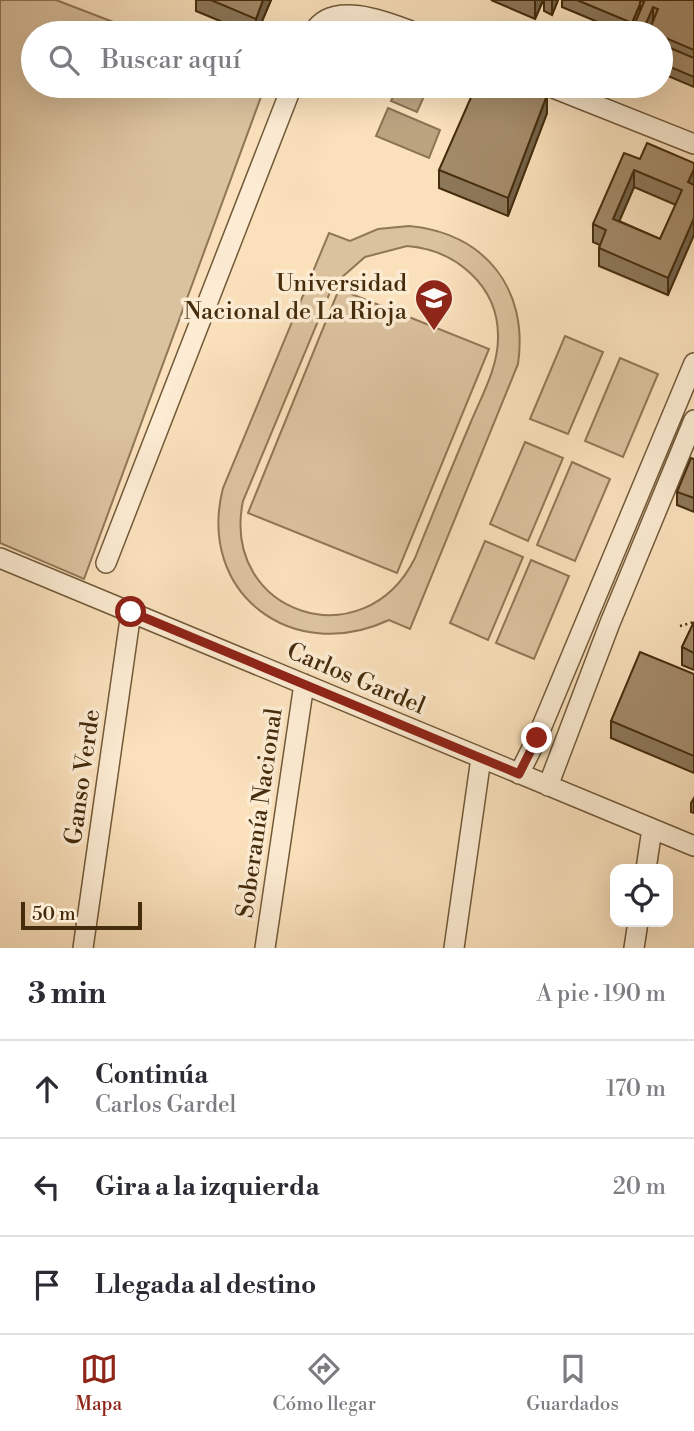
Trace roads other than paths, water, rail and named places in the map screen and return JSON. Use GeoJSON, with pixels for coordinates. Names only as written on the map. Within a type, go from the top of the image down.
{"type":"FeatureCollection","features":[{"type":"Feature","properties":{"kind":"street"},"geometry":{"type":"LineString","coordinates":[[318,21],[329,12],[348,6],[386,21]]}},
{"type":"Feature","properties":{"kind":"street"},"geometry":{"type":"LineString","coordinates":[[106,563],[287,98]]}},
{"type":"Feature","properties":{"kind":"street"},"geometry":{"type":"LineString","coordinates":[[578,98],[694,144]]}},
{"type":"Feature","properties":{"kind":"street"},"geometry":{"type":"LineString","coordinates":[[519,774],[692,373]]}},
{"type":"Feature","properties":{"kind":"street"},"geometry":{"type":"LineString","coordinates":[[548,786],[610,623],[694,420]]}},
{"type":"Feature","properties":{"kind":"street","name":"Carlos Gardel"},"geometry":{"type":"LineString","coordinates":[[0,558],[694,846]]}},
{"type":"Feature","properties":{"kind":"street","name":"Ganso Verde"},"geometry":{"type":"LineString","coordinates":[[83,948],[131,612]]}},
{"type":"Feature","properties":{"kind":"street"},"geometry":{"type":"LineString","coordinates":[[589,614],[610,623]]}},
{"type":"Feature","properties":{"kind":"street","name":"Soberanía Nacional"},"geometry":{"type":"LineString","coordinates":[[265,948],[304,684]]}},
{"type":"Feature","properties":{"kind":"street"},"geometry":{"type":"LineString","coordinates":[[454,948],[481,758]]}},
{"type":"Feature","properties":{"kind":"street"},"geometry":{"type":"LineString","coordinates":[[647,864],[652,829]]}},
{"type":"Feature","properties":{"kind":"street"},"geometry":{"type":"LineString","coordinates":[[634,948],[637,927]]}},
{"type":"Feature","properties":{"kind":"place","name":"Universidad Nacional de La Rioja"},"geometry":{"type":"Point","coordinates":[434,332]}}]}
